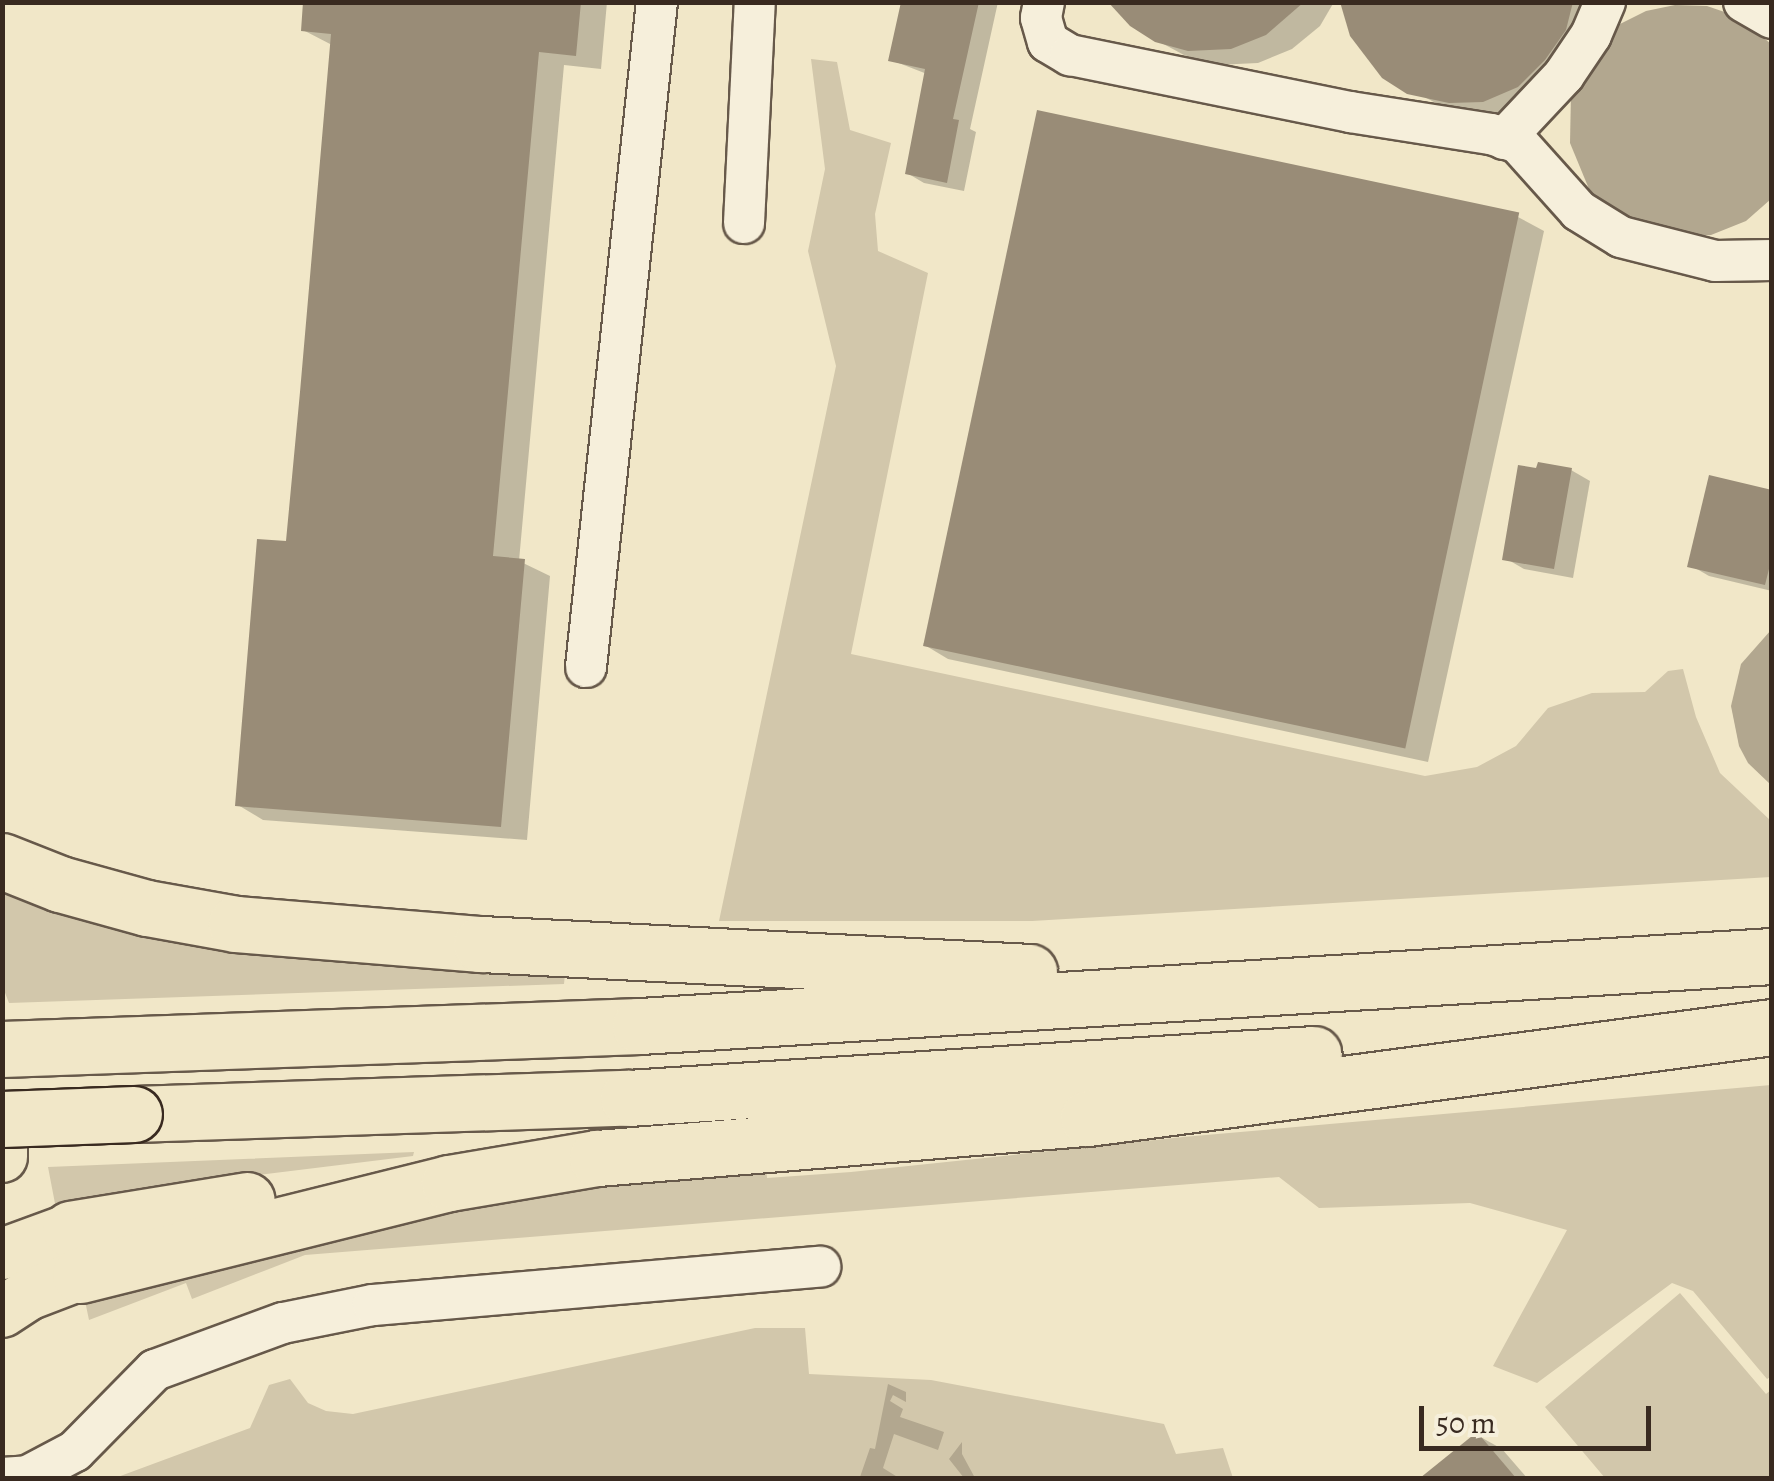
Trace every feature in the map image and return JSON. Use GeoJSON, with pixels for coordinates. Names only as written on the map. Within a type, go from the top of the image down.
{"type":"FeatureCollection","features":[{"type":"Feature","properties":{"kind":"highway"},"geometry":{"type":"LineString","coordinates":[[2,861],[60,884],[147,908],[236,924],[481,944],[1304,986]]}},
{"type":"Feature","properties":{"kind":"highway"},"geometry":{"type":"LineString","coordinates":[[2,1049],[640,1026],[1772,956]]}},
{"type":"Feature","properties":{"kind":"highway"},"geometry":{"type":"LineString","coordinates":[[2,1118],[628,1098],[1772,1026]]}},
{"type":"Feature","properties":{"kind":"highway"},"geometry":{"type":"LineString","coordinates":[[75,1252],[256,1199],[449,1183],[597,1158],[1088,1118],[1772,1026]]}},
{"type":"Feature","properties":{"kind":"main road"},"geometry":{"type":"LineString","coordinates":[[2,1118],[2,1158]]}},
{"type":"Feature","properties":{"kind":"main road"},"geometry":{"type":"LineString","coordinates":[[2,1254],[75,1252]]}},
{"type":"Feature","properties":{"kind":"main road"},"geometry":{"type":"LineString","coordinates":[[2,1312],[28,1295],[75,1252]]}},
{"type":"Feature","properties":{"kind":"lane"},"geometry":{"type":"LineString","coordinates":[[586,667],[657,2]]}},
{"type":"Feature","properties":{"kind":"lane"},"geometry":{"type":"LineString","coordinates":[[744,224],[755,2]]}},
{"type":"Feature","properties":{"kind":"lane"},"geometry":{"type":"LineString","coordinates":[[1044,2],[1042,18],[1048,42],[1070,54],[1518,143],[1579,212],[1620,237],[1715,261],[1772,260]]}},
{"type":"Feature","properties":{"kind":"lane"},"geometry":{"type":"LineString","coordinates":[[1504,139],[1564,75],[1591,35],[1605,2]]}},
{"type":"Feature","properties":{"kind":"lane"},"geometry":{"type":"LineString","coordinates":[[1744,2],[1772,18]]}},
{"type":"Feature","properties":{"kind":"lane"},"geometry":{"type":"LineString","coordinates":[[2,1478],[28,1476],[76,1452],[155,1370],[283,1323],[373,1305],[820,1267]]}},
{"type":"Feature","properties":{"kind":"shaded area"},"geometry":{"type":"Polygon","coordinates":[[[1675,5],[1707,6],[1739,17],[1771,44],[1771,199],[1746,221],[1711,235],[1668,237],[1610,211],[1589,189],[1570,143],[1571,93],[1592,50],[1618,25],[1646,11],[1675,5]]]}},
{"type":"Feature","properties":{"kind":"shaded area"},"geometry":{"type":"Polygon","coordinates":[[[811,59],[837,62],[850,130],[891,143],[875,214],[878,251],[928,273],[851,654],[1425,776],[1477,767],[1516,746],[1548,708],[1592,693],[1645,692],[1668,671],[1683,669],[1696,717],[1720,773],[1771,821],[1771,877],[1032,921],[719,921],[836,366],[808,251],[825,169],[811,59]]]}},
{"type":"Feature","properties":{"kind":"shaded area"},"geometry":{"type":"Polygon","coordinates":[[[1771,630],[1771,785],[1748,763],[1739,746],[1731,706],[1741,664],[1771,630]]]}},
{"type":"Feature","properties":{"kind":"shaded area"},"geometry":{"type":"Polygon","coordinates":[[[2,886],[161,936],[317,959],[565,974],[564,984],[9,1003],[2,985],[2,886]]]}},
{"type":"Feature","properties":{"kind":"shaded area"},"geometry":{"type":"Polygon","coordinates":[[[1771,1085],[1772,1376],[1767,1379],[1693,1291],[1672,1283],[1537,1383],[1493,1366],[1567,1230],[1470,1203],[1319,1208],[1279,1177],[305,1255],[192,1299],[186,1283],[89,1320],[84,1296],[537,1193],[766,1166],[767,1178],[851,1172],[1183,1137],[1771,1085]]]}},
{"type":"Feature","properties":{"kind":"shaded area"},"geometry":{"type":"Polygon","coordinates":[[[414,1152],[413,1156],[217,1180],[57,1214],[48,1167],[414,1152]]]}},
{"type":"Feature","properties":{"kind":"shaded area"},"geometry":{"type":"Polygon","coordinates":[[[1680,1293],[1766,1394],[1771,1390],[1771,1478],[1605,1478],[1545,1407],[1680,1293]]]}},
{"type":"Feature","properties":{"kind":"shaded area"},"geometry":{"type":"Polygon","coordinates":[[[755,1328],[805,1328],[809,1374],[931,1380],[1164,1424],[1176,1454],[1223,1448],[1233,1478],[115,1478],[250,1428],[269,1385],[290,1379],[308,1403],[326,1411],[353,1414],[755,1328]]]}},
{"type":"Feature","properties":{"kind":"shaded area"},"geometry":{"type":"Polygon","coordinates":[[[888,1384],[906,1392],[906,1402],[893,1395],[890,1401],[903,1409],[900,1417],[944,1432],[938,1450],[894,1434],[883,1468],[899,1478],[860,1477],[870,1448],[875,1449],[888,1384]]]}},
{"type":"Feature","properties":{"kind":"shaded area"},"geometry":{"type":"Polygon","coordinates":[[[962,1442],[962,1454],[975,1478],[964,1478],[949,1459],[962,1442]]]}},
{"type":"Feature","properties":{"kind":"building"},"geometry":{"type":"Polygon","coordinates":[[[303,2],[581,2],[576,56],[539,52],[493,556],[525,559],[501,827],[235,806],[257,539],[286,541],[331,34],[301,31],[303,2]]]}},
{"type":"Feature","properties":{"kind":"building"},"geometry":{"type":"Polygon","coordinates":[[[901,2],[979,2],[953,119],[959,120],[947,183],[905,174],[925,69],[888,61],[901,2]]]}},
{"type":"Feature","properties":{"kind":"building"},"geometry":{"type":"Polygon","coordinates":[[[1108,2],[1304,2],[1266,35],[1231,49],[1188,51],[1155,42],[1130,26],[1108,2]]]}},
{"type":"Feature","properties":{"kind":"building"},"geometry":{"type":"Polygon","coordinates":[[[1340,2],[1573,2],[1566,30],[1545,60],[1518,87],[1483,102],[1449,103],[1407,94],[1382,78],[1350,36],[1340,2]]]}},
{"type":"Feature","properties":{"kind":"building"},"geometry":{"type":"Polygon","coordinates":[[[1037,110],[1519,213],[1405,749],[923,646],[1037,110]]]}},
{"type":"Feature","properties":{"kind":"building"},"geometry":{"type":"Polygon","coordinates":[[[1538,462],[1572,468],[1554,569],[1502,560],[1518,465],[1536,468],[1538,462]]]}},
{"type":"Feature","properties":{"kind":"building"},"geometry":{"type":"Polygon","coordinates":[[[1709,475],[1772,490],[1772,557],[1765,585],[1687,567],[1709,475]]]}},
{"type":"Feature","properties":{"kind":"building"},"geometry":{"type":"Polygon","coordinates":[[[1477,1432],[1516,1478],[1420,1478],[1477,1432]]]}}]}
